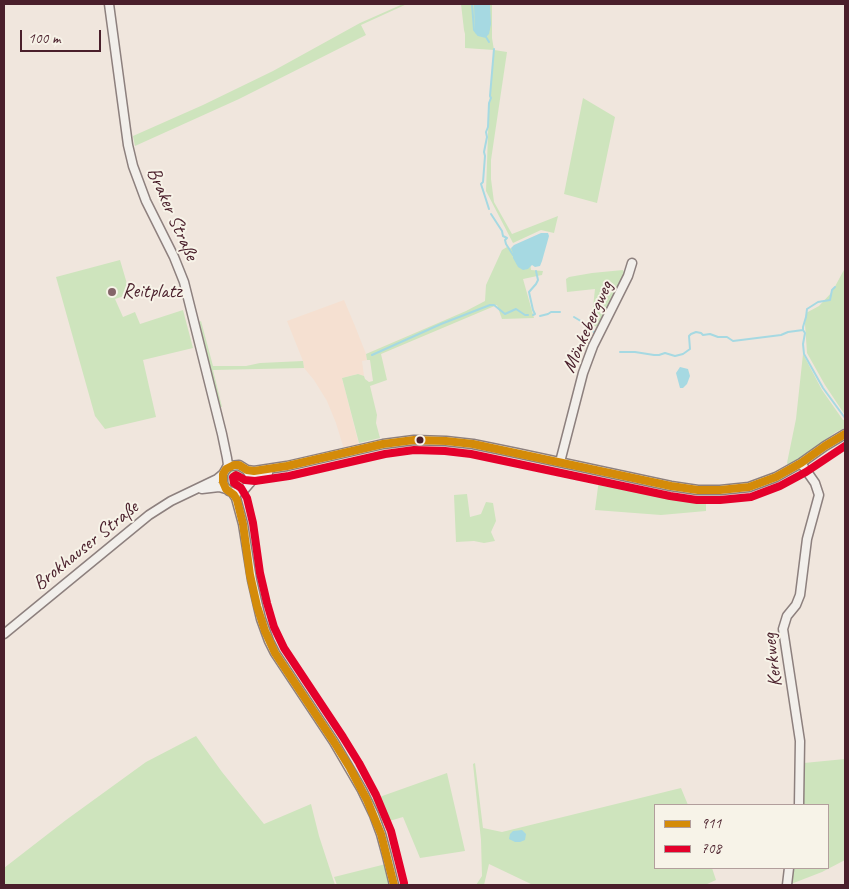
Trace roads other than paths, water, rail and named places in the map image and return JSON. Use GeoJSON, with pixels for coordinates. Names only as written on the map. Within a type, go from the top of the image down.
{"type":"FeatureCollection","features":[{"type":"Feature","properties":{"kind":"street","name":"Braker Straße"},"geometry":{"type":"LineString","coordinates":[[109,4],[128,145],[133,166],[146,201],[174,257],[184,282],[222,434],[228,462],[225,472]]}},
{"type":"Feature","properties":{"kind":"street","name":"Mönkebergweg"},"geometry":{"type":"LineString","coordinates":[[560,462],[583,372],[593,346],[628,276],[632,263]]}},
{"type":"Feature","properties":{"kind":"street","name":"Braker Straße"},"geometry":{"type":"LineString","coordinates":[[222,434],[233,460],[239,465]]}},
{"type":"Feature","properties":{"kind":"street"},"geometry":{"type":"LineString","coordinates":[[394,885],[389,862],[374,815],[362,790],[334,742],[269,641],[261,619],[252,580],[243,524],[236,498],[223,482],[225,472],[230,466],[239,465],[247,470],[254,471],[287,466],[383,444],[446,440],[671,486],[712,490],[749,487],[776,477],[845,434]]}},
{"type":"Feature","properties":{"kind":"street","name":"Kerkweg"},"geometry":{"type":"LineString","coordinates":[[798,804],[801,748],[784,629],[787,616],[796,605],[800,595],[807,540],[819,495],[815,483],[801,462]]}},
{"type":"Feature","properties":{"kind":"street"},"geometry":{"type":"LineString","coordinates":[[243,524],[242,497],[244,490],[255,477],[287,466]]}},
{"type":"Feature","properties":{"kind":"street"},"geometry":{"type":"LineString","coordinates":[[247,470],[250,483]]}},
{"type":"Feature","properties":{"kind":"street","name":"Brokhauser Straße"},"geometry":{"type":"LineString","coordinates":[[4,634],[149,515],[171,500],[218,479],[225,472]]}},
{"type":"Feature","properties":{"kind":"street","name":"Brokhauser Straße"},"geometry":{"type":"LineString","coordinates":[[193,491],[216,487],[229,490]]}},
{"type":"Feature","properties":{"kind":"street"},"geometry":{"type":"LineString","coordinates":[[229,490],[240,492],[244,490]]}},
{"type":"Feature","properties":{"kind":"street"},"geometry":{"type":"LineString","coordinates":[[787,885],[789,869]]}},
{"type":"Feature","properties":{"kind":"water"},"geometry":{"type":"Polygon","coordinates":[[[474,4],[490,4],[491,24],[489,34],[486,37],[475,33],[474,4]]]}},
{"type":"Feature","properties":{"kind":"water"},"geometry":{"type":"Polygon","coordinates":[[[541,233],[548,233],[549,236],[540,266],[535,267],[532,265],[528,269],[523,270],[518,267],[513,258],[511,248],[541,233]]]}},
{"type":"Feature","properties":{"kind":"water"},"geometry":{"type":"Polygon","coordinates":[[[680,367],[688,369],[690,376],[683,388],[680,388],[676,373],[680,367]]]}},
{"type":"Feature","properties":{"kind":"water"},"geometry":{"type":"Polygon","coordinates":[[[522,830],[526,834],[525,840],[515,842],[509,839],[513,831],[522,830]]]}},
{"type":"Feature","properties":{"kind":"waterway"},"geometry":{"type":"LineString","coordinates":[[472,4],[474,30],[478,35],[486,37],[489,42]]}},
{"type":"Feature","properties":{"kind":"waterway"},"geometry":{"type":"LineString","coordinates":[[489,209],[481,184],[483,182],[494,49]]}},
{"type":"Feature","properties":{"kind":"waterway"},"geometry":{"type":"LineString","coordinates":[[491,214],[502,231],[503,236],[507,238],[505,240],[506,244],[513,255]]}},
{"type":"Feature","properties":{"kind":"waterway"},"geometry":{"type":"LineString","coordinates":[[533,315],[535,314],[529,292],[538,280],[536,271]]}},
{"type":"Feature","properties":{"kind":"waterway"},"geometry":{"type":"LineString","coordinates":[[835,287],[832,290],[830,300],[818,302],[807,309],[803,327],[805,333],[803,344],[804,354],[823,388],[845,418]]}},
{"type":"Feature","properties":{"kind":"waterway"},"geometry":{"type":"LineString","coordinates":[[372,355],[441,324],[490,305],[494,305],[505,314],[516,309],[528,315]]}},
{"type":"Feature","properties":{"kind":"waterway"},"geometry":{"type":"LineString","coordinates":[[540,316],[551,312],[560,312]]}},
{"type":"Feature","properties":{"kind":"waterway"},"geometry":{"type":"LineString","coordinates":[[574,317],[589,326],[594,332]]}},
{"type":"Feature","properties":{"kind":"waterway"},"geometry":{"type":"LineString","coordinates":[[620,352],[654,355],[665,353],[675,356],[683,354],[690,349],[689,336],[696,332],[703,335],[710,334],[718,337],[727,337],[733,341],[781,335],[803,330]]}},
{"type":"Feature","properties":{"kind":"waterway"},"geometry":{"type":"LineString","coordinates":[[810,467],[837,448]]}},
{"type":"Feature","properties":{"kind":"place","name":"Reitplatz"},"geometry":{"type":"Point","coordinates":[112,292]}}]}
